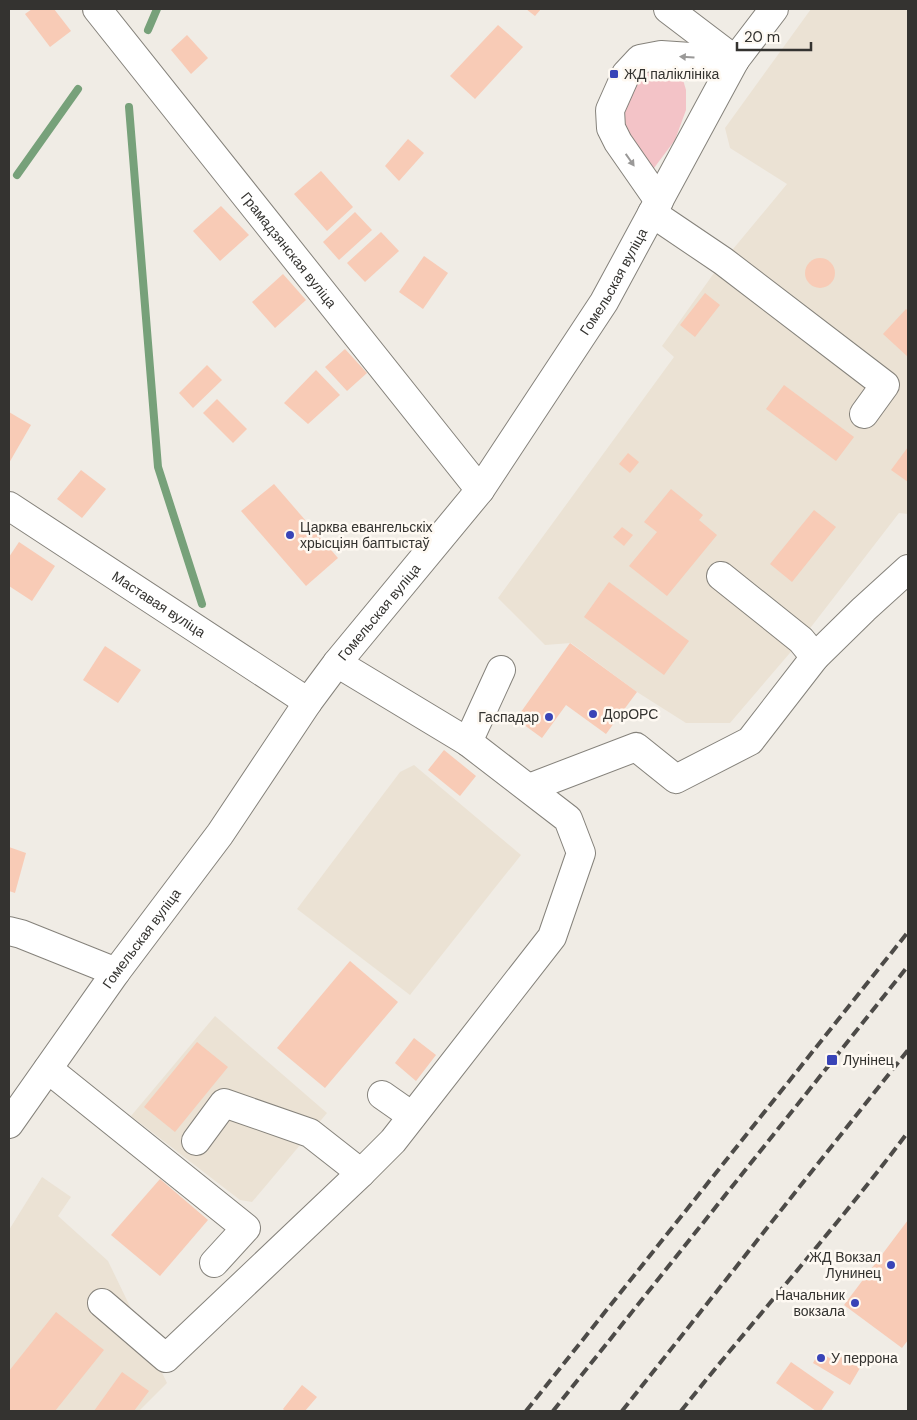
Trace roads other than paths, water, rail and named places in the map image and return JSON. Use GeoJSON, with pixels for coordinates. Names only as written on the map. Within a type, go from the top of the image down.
{"type":"FeatureCollection","features":[{"type":"Feature","properties":{"kind":"street","name":"Грамадзянская вуліца"},"geometry":{"type":"LineString","coordinates":[[97,9],[480,490]]}},
{"type":"Feature","properties":{"kind":"street"},"geometry":{"type":"LineString","coordinates":[[668,9],[735,60]]}},
{"type":"Feature","properties":{"kind":"street","name":"Гомельская вуліца"},"geometry":{"type":"LineString","coordinates":[[9,1124],[116,972],[220,834],[336,662],[480,490],[604,302],[735,60],[774,9]]}},
{"type":"Feature","properties":{"kind":"street"},"geometry":{"type":"LineString","coordinates":[[735,60],[661,55],[640,59],[626,74],[610,110],[611,128],[655,207],[885,385],[864,414]]}},
{"type":"Feature","properties":{"kind":"street","name":"Маставая вуліца"},"geometry":{"type":"LineString","coordinates":[[9,506],[308,702]]}},
{"type":"Feature","properties":{"kind":"street"},"geometry":{"type":"LineString","coordinates":[[528,788],[636,748],[676,779],[750,741],[815,657],[908,569]]}},
{"type":"Feature","properties":{"kind":"street"},"geometry":{"type":"LineString","coordinates":[[721,576],[801,640],[815,657]]}},
{"type":"Feature","properties":{"kind":"street"},"geometry":{"type":"LineString","coordinates":[[102,1303],[166,1358],[393,1141],[552,937],[581,853],[568,819],[468,742],[336,662]]}},
{"type":"Feature","properties":{"kind":"street"},"geometry":{"type":"LineString","coordinates":[[468,742],[501,670]]}},
{"type":"Feature","properties":{"kind":"street"},"geometry":{"type":"LineString","coordinates":[[9,931],[116,972]]}},
{"type":"Feature","properties":{"kind":"street"},"geometry":{"type":"LineString","coordinates":[[48,1069],[246,1228],[214,1263]]}},
{"type":"Feature","properties":{"kind":"street"},"geometry":{"type":"LineString","coordinates":[[382,1095],[412,1116]]}},
{"type":"Feature","properties":{"kind":"street"},"geometry":{"type":"LineString","coordinates":[[196,1141],[224,1103],[310,1133],[361,1173]]}},
{"type":"Feature","properties":{"kind":"waterway"},"geometry":{"type":"LineString","coordinates":[[148,30],[157,9]]}},
{"type":"Feature","properties":{"kind":"waterway"},"geometry":{"type":"LineString","coordinates":[[17,175],[78,89]]}},
{"type":"Feature","properties":{"kind":"waterway"},"geometry":{"type":"LineString","coordinates":[[129,107],[158,467],[202,604]]}},
{"type":"Feature","properties":{"kind":"railway"},"geometry":{"type":"LineString","coordinates":[[526,1411],[908,932]]}},
{"type":"Feature","properties":{"kind":"railway"},"geometry":{"type":"LineString","coordinates":[[553,1411],[908,966]]}},
{"type":"Feature","properties":{"kind":"railway"},"geometry":{"type":"LineString","coordinates":[[622,1411],[908,1050]]}},
{"type":"Feature","properties":{"kind":"railway"},"geometry":{"type":"LineString","coordinates":[[681,1411],[853,1203],[908,1132]]}},
{"type":"Feature","properties":{"kind":"place","name":"ЖД паліклініка"},"geometry":{"type":"Point","coordinates":[614,74]}},
{"type":"Feature","properties":{"kind":"place","name":"Царква евангельскіх хрысціян баптыстаў"},"geometry":{"type":"Point","coordinates":[290,535]}},
{"type":"Feature","properties":{"kind":"place","name":"ДорОРС"},"geometry":{"type":"Point","coordinates":[593,714]}},
{"type":"Feature","properties":{"kind":"place","name":"Гаспадар"},"geometry":{"type":"Point","coordinates":[549,717]}},
{"type":"Feature","properties":{"kind":"place","name":"Лунінец"},"geometry":{"type":"Point","coordinates":[832,1060]}},
{"type":"Feature","properties":{"kind":"place","name":"ЖД Вокзал Лунинец"},"geometry":{"type":"Point","coordinates":[891,1265]}},
{"type":"Feature","properties":{"kind":"place","name":"Начальник вокзала"},"geometry":{"type":"Point","coordinates":[855,1303]}},
{"type":"Feature","properties":{"kind":"place","name":"У перрона"},"geometry":{"type":"Point","coordinates":[821,1358]}}]}
